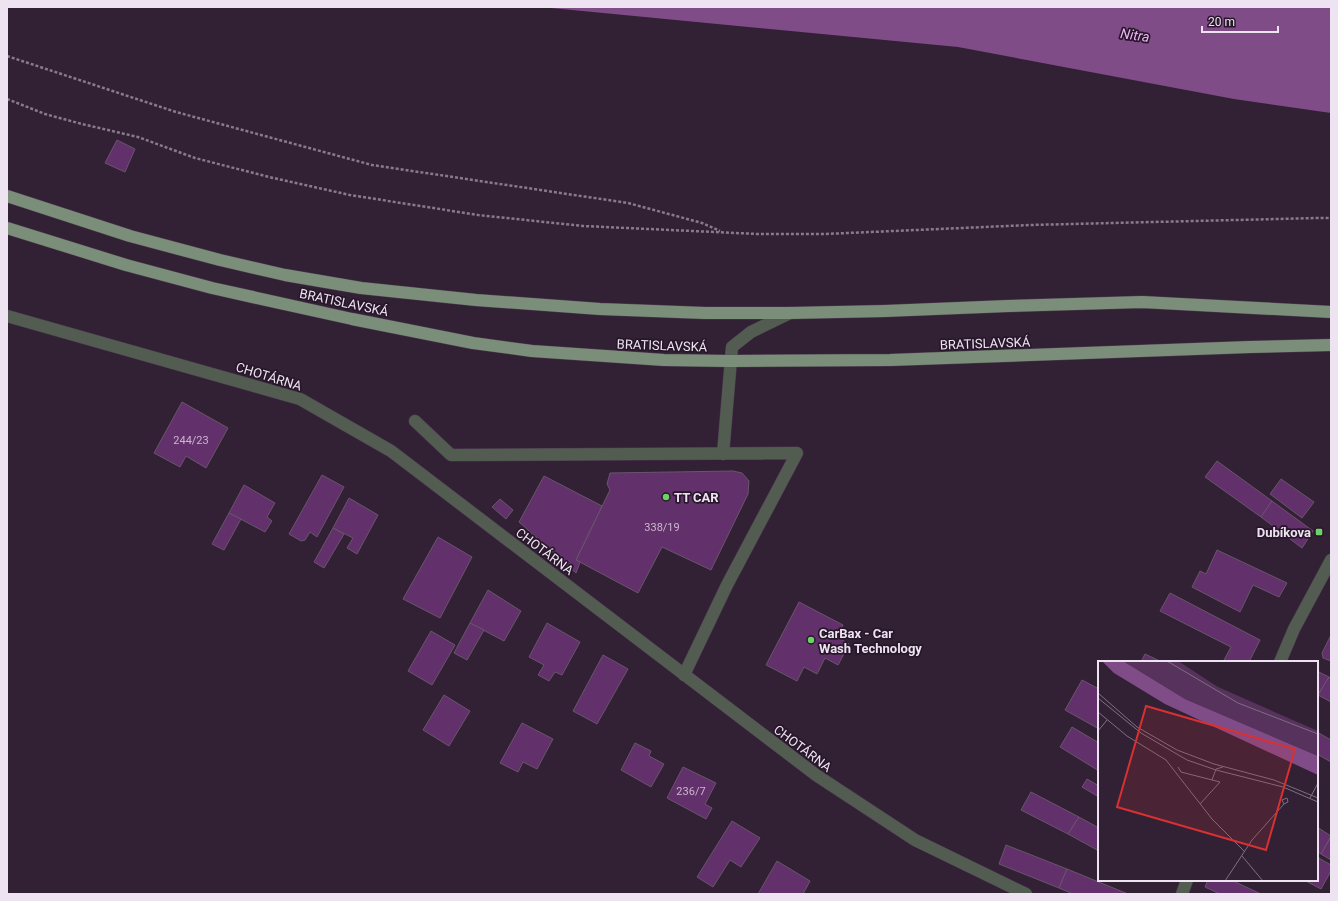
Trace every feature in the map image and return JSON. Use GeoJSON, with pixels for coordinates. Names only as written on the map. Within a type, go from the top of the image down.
{"type":"FeatureCollection","features":[{"type":"Feature","properties":{"kind":"main road","name":"BRATISLAVSKÁ"},"geometry":{"type":"LineString","coordinates":[[7,196],[130,236],[220,260],[285,275],[361,288],[476,300],[600,309],[705,313],[790,313],[1142,302],[1331,312]]}},
{"type":"Feature","properties":{"kind":"main road","name":"BRATISLAVSKÁ"},"geometry":{"type":"LineString","coordinates":[[7,228],[126,265],[212,288],[352,319],[473,343],[532,351],[664,360],[890,360],[1331,345]]}},
{"type":"Feature","properties":{"kind":"street"},"geometry":{"type":"LineString","coordinates":[[723,454],[732,348],[751,332],[790,313]]}},
{"type":"Feature","properties":{"kind":"street","name":"CHOTÁRNA"},"geometry":{"type":"LineString","coordinates":[[7,316],[300,399],[391,451],[816,775],[914,840],[1026,894]]}},
{"type":"Feature","properties":{"kind":"street"},"geometry":{"type":"LineString","coordinates":[[415,421],[451,455],[797,453],[726,585],[684,675]]}},
{"type":"Feature","properties":{"kind":"street"},"geometry":{"type":"LineString","coordinates":[[1280,661],[1294,629],[1331,560]]}},
{"type":"Feature","properties":{"kind":"street"},"geometry":{"type":"LineString","coordinates":[[1182,894],[1187,881]]}},
{"type":"Feature","properties":{"kind":"path"},"geometry":{"type":"LineString","coordinates":[[7,56],[176,112],[372,165],[628,203],[702,223],[722,232]]}},
{"type":"Feature","properties":{"kind":"path"},"geometry":{"type":"LineString","coordinates":[[7,100],[45,114],[138,137],[195,158],[269,177],[350,195],[478,215],[583,226],[758,234],[825,234],[1030,225],[1331,218]]}},
{"type":"Feature","properties":{"kind":"water","name":"Nitra"},"geometry":{"type":"Polygon","coordinates":[[[541,7],[1331,7],[1331,113],[1234,99],[958,47],[541,7]]]}},
{"type":"Feature","properties":{"kind":"building"},"geometry":{"type":"Polygon","coordinates":[[[117,140],[135,149],[125,172],[105,163],[117,140]]]}},
{"type":"Feature","properties":{"kind":"building"},"geometry":{"type":"Polygon","coordinates":[[[182,402],[228,428],[206,468],[186,456],[180,467],[154,453],[182,402]]]}},
{"type":"Feature","properties":{"kind":"building"},"geometry":{"type":"Polygon","coordinates":[[[1217,461],[1272,501],[1261,517],[1205,477],[1217,461]]]}},
{"type":"Feature","properties":{"kind":"building"},"geometry":{"type":"Polygon","coordinates":[[[733,471],[742,473],[749,481],[748,494],[711,570],[662,547],[638,593],[576,560],[610,490],[607,484],[610,473],[733,471]]]}},
{"type":"Feature","properties":{"kind":"building"},"geometry":{"type":"Polygon","coordinates":[[[322,475],[344,487],[317,537],[310,532],[305,540],[301,541],[289,534],[322,475]]]}},
{"type":"Feature","properties":{"kind":"building"},"geometry":{"type":"Polygon","coordinates":[[[544,476],[602,506],[576,560],[580,562],[576,573],[519,522],[544,476]]]}},
{"type":"Feature","properties":{"kind":"building"},"geometry":{"type":"Polygon","coordinates":[[[1281,479],[1314,502],[1302,518],[1270,494],[1281,479]]]}},
{"type":"Feature","properties":{"kind":"building"},"geometry":{"type":"Polygon","coordinates":[[[244,485],[275,503],[267,517],[272,521],[265,532],[229,513],[244,485]]]}},
{"type":"Feature","properties":{"kind":"building"},"geometry":{"type":"Polygon","coordinates":[[[349,498],[378,515],[357,554],[347,548],[353,538],[333,528],[349,498]]]}},
{"type":"Feature","properties":{"kind":"building"},"geometry":{"type":"Polygon","coordinates":[[[500,499],[513,510],[506,519],[492,507],[500,499]]]}},
{"type":"Feature","properties":{"kind":"building"},"geometry":{"type":"Polygon","coordinates":[[[1272,501],[1313,531],[1302,548],[1261,517],[1272,501]]]}},
{"type":"Feature","properties":{"kind":"building"},"geometry":{"type":"Polygon","coordinates":[[[229,513],[241,519],[224,550],[212,544],[229,513]]]}},
{"type":"Feature","properties":{"kind":"building"},"geometry":{"type":"Polygon","coordinates":[[[333,528],[344,534],[324,568],[314,562],[333,528]]]}},
{"type":"Feature","properties":{"kind":"building"},"geometry":{"type":"Polygon","coordinates":[[[438,537],[472,557],[440,618],[403,599],[438,537]]]}},
{"type":"Feature","properties":{"kind":"building"},"geometry":{"type":"Polygon","coordinates":[[[1217,550],[1287,583],[1279,597],[1253,585],[1240,612],[1192,587],[1200,571],[1206,574],[1217,550]]]}},
{"type":"Feature","properties":{"kind":"building"},"geometry":{"type":"Polygon","coordinates":[[[488,590],[521,611],[504,641],[470,623],[488,590]]]}},
{"type":"Feature","properties":{"kind":"building"},"geometry":{"type":"Polygon","coordinates":[[[1170,593],[1260,640],[1250,661],[1224,661],[1231,647],[1160,611],[1170,593]]]}},
{"type":"Feature","properties":{"kind":"building","name":"CarBax - Car Wash Technology"},"geometry":{"type":"Polygon","coordinates":[[[799,602],[843,625],[837,637],[849,644],[838,665],[825,658],[817,674],[804,667],[797,681],[766,665],[799,602]]]}},
{"type":"Feature","properties":{"kind":"building"},"geometry":{"type":"Polygon","coordinates":[[[470,623],[484,630],[467,660],[454,653],[470,623]]]}},
{"type":"Feature","properties":{"kind":"building"},"geometry":{"type":"Polygon","coordinates":[[[547,623],[580,642],[562,675],[555,672],[549,681],[538,675],[544,665],[529,657],[547,623]]]}},
{"type":"Feature","properties":{"kind":"building"},"geometry":{"type":"Polygon","coordinates":[[[431,631],[455,645],[432,685],[408,671],[431,631]]]}},
{"type":"Feature","properties":{"kind":"building"},"geometry":{"type":"Polygon","coordinates":[[[1331,635],[1331,661],[1323,658],[1322,653],[1331,635]]]}},
{"type":"Feature","properties":{"kind":"building"},"geometry":{"type":"Polygon","coordinates":[[[1145,654],[1160,661],[1142,661],[1145,654]]]}},
{"type":"Feature","properties":{"kind":"building"},"geometry":{"type":"Polygon","coordinates":[[[603,655],[628,669],[597,724],[573,711],[603,655]]]}},
{"type":"Feature","properties":{"kind":"building"},"geometry":{"type":"Polygon","coordinates":[[[1318,672],[1329,677],[1318,695],[1318,672]]]}},
{"type":"Feature","properties":{"kind":"building"},"geometry":{"type":"Polygon","coordinates":[[[1329,677],[1331,679],[1331,702],[1318,695],[1329,677]]]}},
{"type":"Feature","properties":{"kind":"building"},"geometry":{"type":"Polygon","coordinates":[[[1082,680],[1098,688],[1098,728],[1065,710],[1082,680]]]}},
{"type":"Feature","properties":{"kind":"building"},"geometry":{"type":"Polygon","coordinates":[[[444,695],[470,711],[449,746],[423,730],[444,695]]]}},
{"type":"Feature","properties":{"kind":"building"},"geometry":{"type":"Polygon","coordinates":[[[522,723],[553,739],[537,769],[523,762],[518,772],[500,763],[522,723]]]}},
{"type":"Feature","properties":{"kind":"building"},"geometry":{"type":"Polygon","coordinates":[[[1072,727],[1098,742],[1098,770],[1060,747],[1072,727]]]}},
{"type":"Feature","properties":{"kind":"building"},"geometry":{"type":"Polygon","coordinates":[[[1318,733],[1331,740],[1331,762],[1318,755],[1318,733]]]}},
{"type":"Feature","properties":{"kind":"building"},"geometry":{"type":"Polygon","coordinates":[[[635,743],[651,751],[649,756],[664,764],[651,787],[621,770],[635,743]]]}},
{"type":"Feature","properties":{"kind":"building"},"geometry":{"type":"Polygon","coordinates":[[[683,767],[716,783],[705,804],[712,808],[706,819],[667,798],[683,767]]]}},
{"type":"Feature","properties":{"kind":"building"},"geometry":{"type":"Polygon","coordinates":[[[1087,779],[1098,785],[1098,796],[1082,787],[1087,779]]]}},
{"type":"Feature","properties":{"kind":"building"},"geometry":{"type":"Polygon","coordinates":[[[1031,792],[1079,817],[1068,834],[1021,810],[1031,792]]]}},
{"type":"Feature","properties":{"kind":"building"},"geometry":{"type":"Polygon","coordinates":[[[1079,817],[1098,827],[1098,850],[1068,834],[1079,817]]]}},
{"type":"Feature","properties":{"kind":"building"},"geometry":{"type":"Polygon","coordinates":[[[732,821],[760,838],[741,867],[730,860],[713,887],[697,877],[732,821]]]}},
{"type":"Feature","properties":{"kind":"building"},"geometry":{"type":"Polygon","coordinates":[[[1318,828],[1331,836],[1321,854],[1318,852],[1318,828]]]}},
{"type":"Feature","properties":{"kind":"building"},"geometry":{"type":"Polygon","coordinates":[[[1331,837],[1331,860],[1321,854],[1331,837]]]}},
{"type":"Feature","properties":{"kind":"building"},"geometry":{"type":"Polygon","coordinates":[[[1006,845],[1067,869],[1059,888],[999,864],[1006,845]]]}},
{"type":"Feature","properties":{"kind":"building"},"geometry":{"type":"Polygon","coordinates":[[[1318,858],[1331,865],[1331,871],[1321,889],[1306,881],[1318,881],[1318,858]]]}},
{"type":"Feature","properties":{"kind":"building"},"geometry":{"type":"Polygon","coordinates":[[[777,861],[810,881],[803,894],[758,894],[777,861]]]}},
{"type":"Feature","properties":{"kind":"building"},"geometry":{"type":"Polygon","coordinates":[[[1067,869],[1128,894],[1073,894],[1059,888],[1067,869]]]}},
{"type":"Feature","properties":{"kind":"building"},"geometry":{"type":"Polygon","coordinates":[[[1208,881],[1233,881],[1261,894],[1220,894],[1205,887],[1208,881]]]}},
{"type":"Feature","properties":{"kind":"place","name":"TT CAR"},"geometry":{"type":"Point","coordinates":[666,497]}},
{"type":"Feature","properties":{"kind":"place","name":"Dubíkova"},"geometry":{"type":"Point","coordinates":[1319,532]}},
{"type":"Feature","properties":{"kind":"place","name":"CarBax - Car Wash Technology"},"geometry":{"type":"Point","coordinates":[811,640]}}]}
